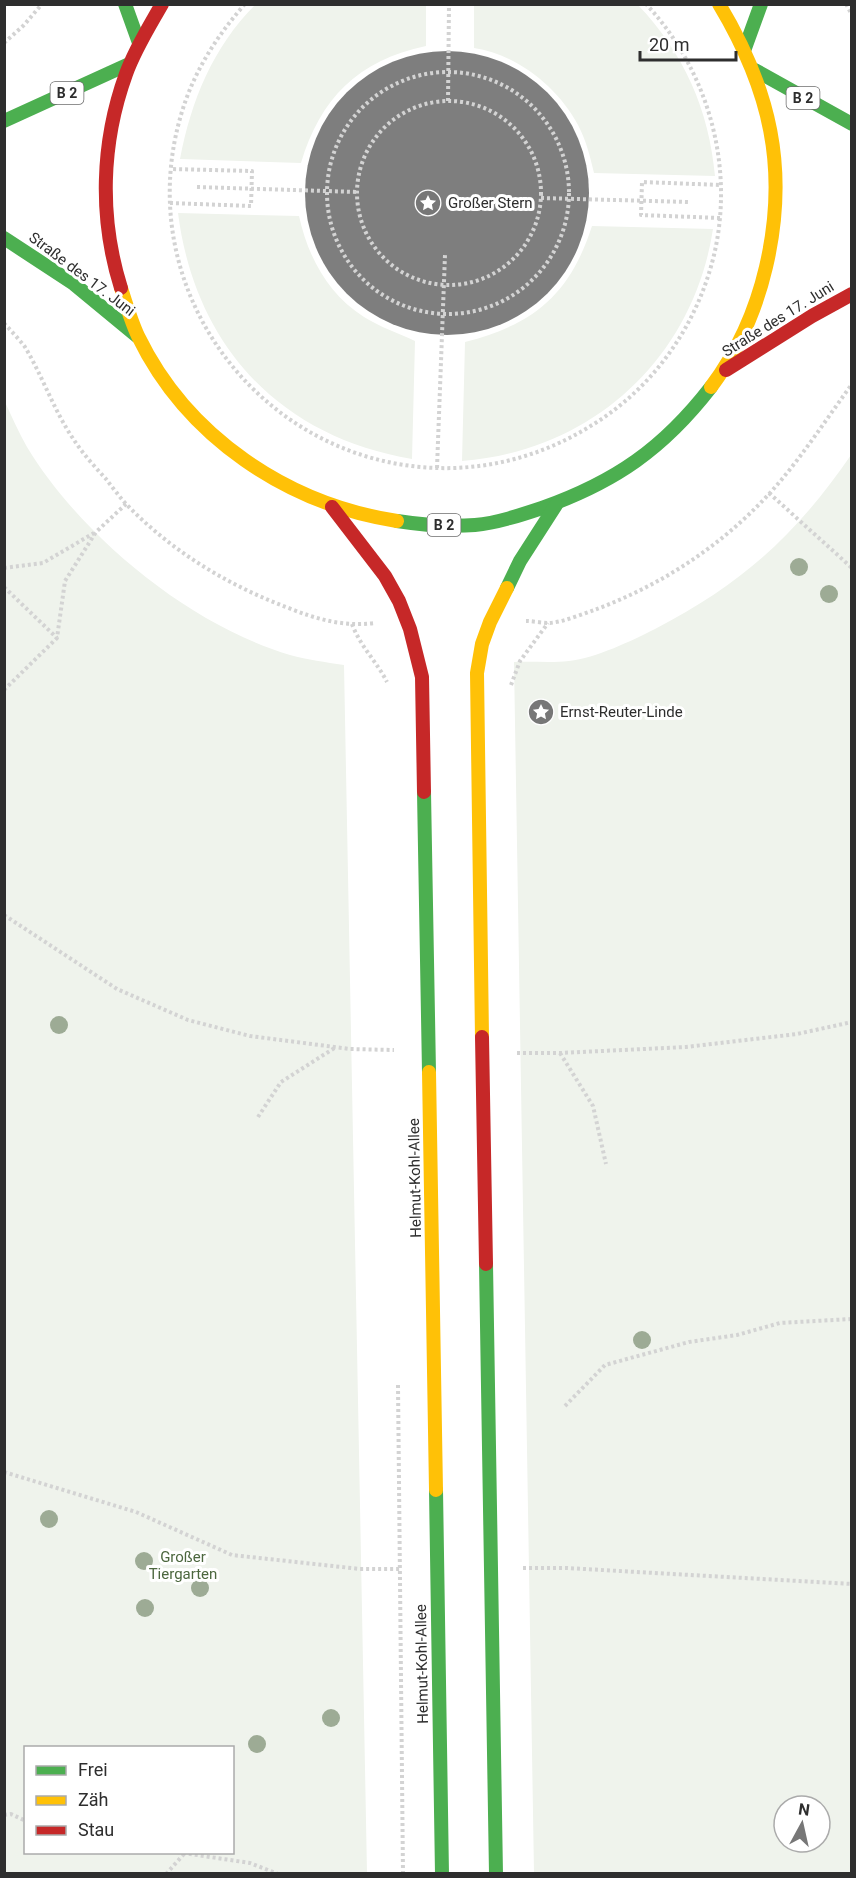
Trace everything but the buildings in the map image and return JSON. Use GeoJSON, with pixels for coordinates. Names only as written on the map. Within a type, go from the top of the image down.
{"type":"FeatureCollection","features":[{"type":"Feature","properties":{"kind":"main road"},"geometry":{"type":"LineString","coordinates":[[125,4],[139,43]]}},
{"type":"Feature","properties":{"kind":"main road"},"geometry":{"type":"LineString","coordinates":[[139,337],[118,284],[111,258],[106,208],[108,145],[113,116],[129,64],[162,4]]}},
{"type":"Feature","properties":{"kind":"main road"},"geometry":{"type":"LineString","coordinates":[[719,4],[734,26],[754,70],[766,106],[777,184],[775,225],[758,302],[742,338],[722,373]]}},
{"type":"Feature","properties":{"kind":"main road"},"geometry":{"type":"LineString","coordinates":[[744,48],[761,4]]}},
{"type":"Feature","properties":{"kind":"main road","name":"B 2"},"geometry":{"type":"LineString","coordinates":[[4,121],[129,64]]}},
{"type":"Feature","properties":{"kind":"main road","name":"B 2"},"geometry":{"type":"LineString","coordinates":[[754,70],[852,124]]}},
{"type":"Feature","properties":{"kind":"main road","name":"Straße des 17. Juni"},"geometry":{"type":"LineString","coordinates":[[4,238],[74,284],[139,337]]}},
{"type":"Feature","properties":{"kind":"main road","name":"Straße des 17. Juni"},"geometry":{"type":"LineString","coordinates":[[722,373],[812,316],[852,294]]}},
{"type":"Feature","properties":{"kind":"main road","name":"B 2"},"geometry":{"type":"LineString","coordinates":[[139,337],[161,375],[187,410],[218,441],[253,468],[291,490],[332,507],[376,519],[421,525],[476,525],[512,518],[581,495],[650,453],[689,416],[722,373]]}},
{"type":"Feature","properties":{"kind":"main road"},"geometry":{"type":"LineString","coordinates":[[496,1874],[477,673],[482,644],[490,622],[520,561],[556,505]]}},
{"type":"Feature","properties":{"kind":"main road","name":"Helmut-Kohl-Allee"},"geometry":{"type":"LineString","coordinates":[[332,507],[375,562],[398,599],[415,645],[423,677],[442,1874]]}},
{"type":"Feature","properties":{"kind":"path"},"geometry":{"type":"LineString","coordinates":[[4,43],[24,26],[42,4]]}},
{"type":"Feature","properties":{"kind":"path"},"geometry":{"type":"LineString","coordinates":[[245,4],[216,41],[202,64],[181,115],[171,169],[170,203],[172,231],[185,285],[209,335],[225,358],[262,399],[284,416],[333,444],[358,454],[413,466],[437,468],[473,467],[527,456],[576,435],[622,405],[642,387],[660,366],[689,322],[701,297],[710,271],[720,218],[719,155],[714,129],[697,80],[671,35],[646,4]]}},
{"type":"Feature","properties":{"kind":"path"},"geometry":{"type":"LineString","coordinates":[[448,101],[449,4]]}},
{"type":"Feature","properties":{"kind":"path"},"geometry":{"type":"LineString","coordinates":[[846,4],[852,15]]}},
{"type":"Feature","properties":{"kind":"path"},"geometry":{"type":"LineString","coordinates":[[448,72],[473,75],[496,82],[518,94],[536,109],[551,129],[562,151],[568,174],[570,198],[566,225],[556,250],[541,272],[522,290],[499,304],[474,312],[443,315],[423,313],[400,306],[379,294],[360,279],[345,260],[334,238],[328,215],[326,191],[328,167],[336,145],[347,124],[363,106],[381,91],[402,81],[425,74],[448,72]]}},
{"type":"Feature","properties":{"kind":"path"},"geometry":{"type":"LineString","coordinates":[[448,101],[485,108],[515,129],[527,144],[535,161],[540,179],[541,198],[533,232],[512,261],[498,272],[482,279],[465,284],[444,285],[412,278],[383,258],[371,243],[363,227],[358,210],[357,192],[364,158],[372,142],[384,128],[398,117],[414,109],[431,103],[448,101]]}},
{"type":"Feature","properties":{"kind":"path"},"geometry":{"type":"LineString","coordinates":[[170,203],[251,206],[252,189],[252,171],[171,169]]}},
{"type":"Feature","properties":{"kind":"path"},"geometry":{"type":"LineString","coordinates":[[720,218],[641,215],[642,182],[721,185]]}},
{"type":"Feature","properties":{"kind":"path"},"geometry":{"type":"LineString","coordinates":[[197,187],[357,192]]}},
{"type":"Feature","properties":{"kind":"path"},"geometry":{"type":"LineString","coordinates":[[541,198],[688,202]]}},
{"type":"Feature","properties":{"kind":"path"},"geometry":{"type":"LineString","coordinates":[[437,468],[445,255]]}},
{"type":"Feature","properties":{"kind":"path"},"geometry":{"type":"LineString","coordinates":[[4,323],[23,345],[74,440],[126,504],[147,525],[220,578],[256,596],[303,614],[342,625],[379,623]]}},
{"type":"Feature","properties":{"kind":"path"},"geometry":{"type":"LineString","coordinates":[[520,621],[548,623],[581,615],[618,601],[665,579],[712,548],[770,494],[852,384]]}},
{"type":"Feature","properties":{"kind":"path"},"geometry":{"type":"LineString","coordinates":[[770,494],[852,568]]}},
{"type":"Feature","properties":{"kind":"path"},"geometry":{"type":"LineString","coordinates":[[4,690],[57,638],[66,581],[96,532],[126,504]]}},
{"type":"Feature","properties":{"kind":"path"},"geometry":{"type":"LineString","coordinates":[[4,568],[43,563],[96,532]]}},
{"type":"Feature","properties":{"kind":"path"},"geometry":{"type":"LineString","coordinates":[[4,587],[57,638]]}},
{"type":"Feature","properties":{"kind":"path"},"geometry":{"type":"LineString","coordinates":[[512,685],[520,661],[548,623]]}},
{"type":"Feature","properties":{"kind":"path"},"geometry":{"type":"LineString","coordinates":[[352,624],[360,642],[390,686]]}},
{"type":"Feature","properties":{"kind":"path"},"geometry":{"type":"LineString","coordinates":[[4,915],[117,989],[188,1020],[250,1036],[350,1049],[394,1050]]}},
{"type":"Feature","properties":{"kind":"path"},"geometry":{"type":"LineString","coordinates":[[518,1065],[518,1053],[686,1047],[797,1034],[852,1022]]}},
{"type":"Feature","properties":{"kind":"path"},"geometry":{"type":"LineString","coordinates":[[258,1117],[281,1082],[337,1047]]}},
{"type":"Feature","properties":{"kind":"path"},"geometry":{"type":"LineString","coordinates":[[560,1053],[593,1106],[606,1164]]}},
{"type":"Feature","properties":{"kind":"path"},"geometry":{"type":"LineString","coordinates":[[565,1406],[605,1365],[690,1342],[737,1335],[780,1323],[852,1319]]}},
{"type":"Feature","properties":{"kind":"path"},"geometry":{"type":"LineString","coordinates":[[398,1380],[403,1874]]}},
{"type":"Feature","properties":{"kind":"path"},"geometry":{"type":"LineString","coordinates":[[4,1472],[136,1512],[231,1555],[360,1569],[408,1569]]}},
{"type":"Feature","properties":{"kind":"path"},"geometry":{"type":"LineString","coordinates":[[517,1568],[852,1584]]}},
{"type":"Feature","properties":{"kind":"path"},"geometry":{"type":"LineString","coordinates":[[526,1568],[526,1579]]}},
{"type":"Feature","properties":{"kind":"path"},"geometry":{"type":"LineString","coordinates":[[4,1815],[11,1814],[24,1820]]}},
{"type":"Feature","properties":{"kind":"path"},"geometry":{"type":"LineString","coordinates":[[166,1874],[184,1854],[250,1863],[278,1874]]}},
{"type":"Feature","properties":{"kind":"green space"},"geometry":{"type":"Polygon","coordinates":[[[255,5],[426,5],[426,46],[380,61],[345,86],[319,120],[301,163],[180,159],[190,116],[206,76],[227,39],[255,5]]]}},
{"type":"Feature","properties":{"kind":"green space"},"geometry":{"type":"Polygon","coordinates":[[[474,5],[638,5],[669,43],[691,84],[707,128],[715,176],[594,173],[581,131],[570,111],[559,98],[534,74],[520,65],[490,51],[474,48],[474,5]]]}},
{"type":"Feature","properties":{"kind":"green space"},"geometry":{"type":"Polygon","coordinates":[[[178,213],[299,216],[314,260],[330,286],[340,297],[370,321],[415,341],[412,459],[365,448],[322,430],[284,407],[252,378],[225,343],[203,304],[188,261],[178,213]]]}},
{"type":"Feature","properties":{"kind":"green space"},"geometry":{"type":"Polygon","coordinates":[[[592,226],[713,229],[702,276],[684,319],[659,357],[629,390],[593,417],[553,439],[509,453],[462,461],[465,342],[511,326],[546,303],[561,288],[573,270],[592,226]]]}},
{"type":"Feature","properties":{"kind":"green space","name":"Großer Tiergarten"},"geometry":{"type":"Polygon","coordinates":[[[5,402],[27,447],[50,480],[107,544],[141,573],[214,622],[252,641],[297,657],[344,665],[367,1873],[5,1873],[5,402]]]}},
{"type":"Feature","properties":{"kind":"green space"},"geometry":{"type":"Polygon","coordinates":[[[851,455],[851,1873],[534,1873],[514,662],[562,662],[579,659],[613,648],[655,629],[715,594],[741,575],[765,555],[809,510],[851,455]]]}},
{"type":"Feature","properties":{"kind":"traffic: fast"},"geometry":{"type":"LineString","coordinates":[[125,4],[139,43]]}},
{"type":"Feature","properties":{"kind":"traffic: fast"},"geometry":{"type":"LineString","coordinates":[[745,48],[761,4]]}},
{"type":"Feature","properties":{"kind":"traffic: fast"},"geometry":{"type":"LineString","coordinates":[[4,121],[129,64]]}},
{"type":"Feature","properties":{"kind":"traffic: fast"},"geometry":{"type":"LineString","coordinates":[[755,70],[852,124]]}},
{"type":"Feature","properties":{"kind":"traffic: fast"},"geometry":{"type":"LineString","coordinates":[[4,238],[74,284],[137,336]]}},
{"type":"Feature","properties":{"kind":"traffic: fast"},"geometry":{"type":"LineString","coordinates":[[397,521],[446,526],[483,524],[517,516],[568,498],[615,475],[656,446],[693,409],[711,387]]}},
{"type":"Feature","properties":{"kind":"traffic: fast"},"geometry":{"type":"LineString","coordinates":[[507,588],[520,561],[556,505]]}},
{"type":"Feature","properties":{"kind":"traffic: fast"},"geometry":{"type":"LineString","coordinates":[[424,792],[429,1072]]}},
{"type":"Feature","properties":{"kind":"traffic: fast"},"geometry":{"type":"LineString","coordinates":[[486,1264],[496,1874]]}},
{"type":"Feature","properties":{"kind":"traffic: fast"},"geometry":{"type":"LineString","coordinates":[[436,1490],[442,1874]]}},
{"type":"Feature","properties":{"kind":"traffic: slow"},"geometry":{"type":"LineString","coordinates":[[711,387],[737,345],[757,299],[773,231],[776,197],[775,163],[762,99],[737,36],[719,4]]}},
{"type":"Feature","properties":{"kind":"traffic: slow"},"geometry":{"type":"LineString","coordinates":[[121,288],[138,336],[159,372],[184,405],[212,434],[245,460],[280,482],[317,499],[356,512],[397,521]]}},
{"type":"Feature","properties":{"kind":"traffic: slow"},"geometry":{"type":"LineString","coordinates":[[482,1037],[477,673],[482,644],[507,588]]}},
{"type":"Feature","properties":{"kind":"traffic: slow"},"geometry":{"type":"LineString","coordinates":[[429,1072],[436,1490]]}},
{"type":"Feature","properties":{"kind":"traffic: jam"},"geometry":{"type":"LineString","coordinates":[[121,288],[114,262],[106,208],[108,154],[118,100],[126,74],[162,4]]}},
{"type":"Feature","properties":{"kind":"traffic: jam"},"geometry":{"type":"LineString","coordinates":[[726,370],[812,316],[852,294]]}},
{"type":"Feature","properties":{"kind":"traffic: jam"},"geometry":{"type":"LineString","coordinates":[[332,507],[385,576],[399,601],[410,629],[422,677],[424,792]]}},
{"type":"Feature","properties":{"kind":"traffic: jam"},"geometry":{"type":"LineString","coordinates":[[482,1037],[486,1264]]}},
{"type":"Feature","properties":{"kind":"place","name":"Großer Stern"},"geometry":{"type":"Point","coordinates":[428,203]}},
{"type":"Feature","properties":{"kind":"place","name":"Ernst-Reuter-Linde"},"geometry":{"type":"Point","coordinates":[541,712]}}]}
